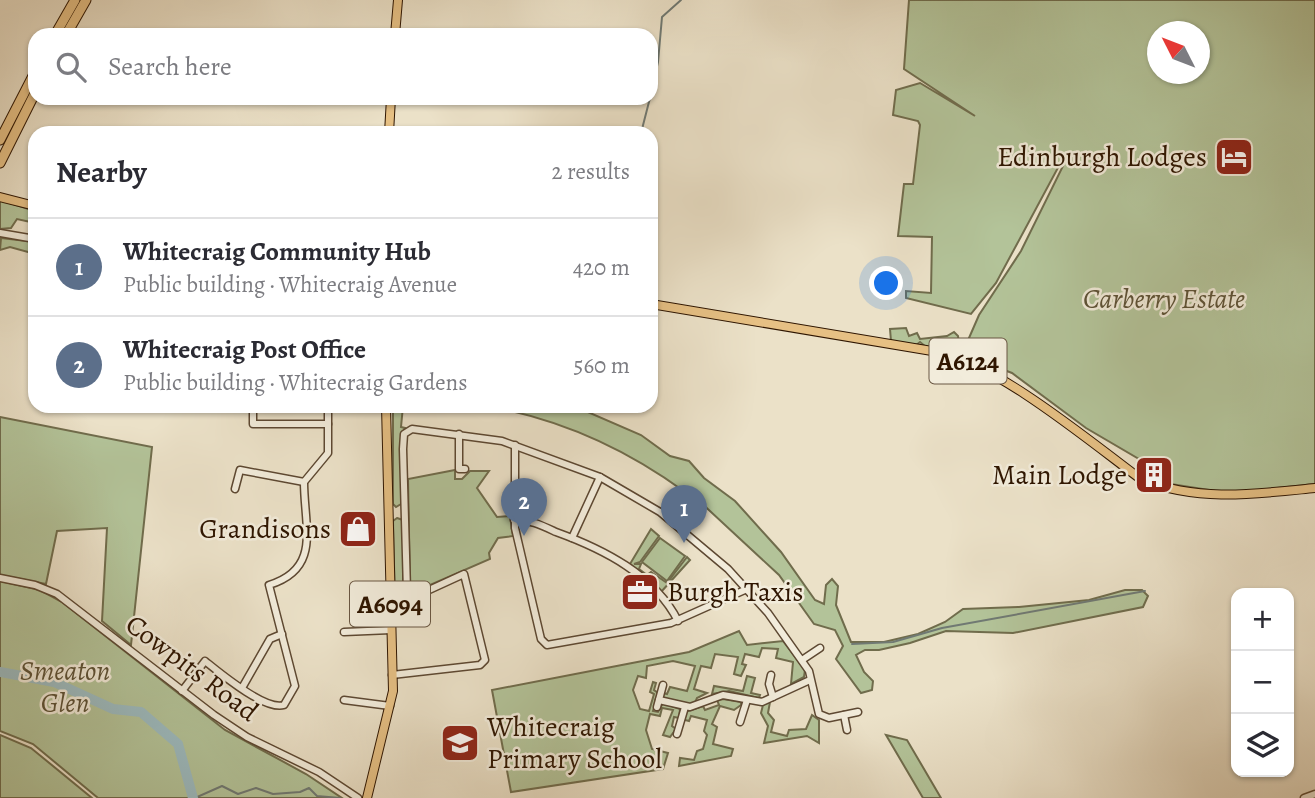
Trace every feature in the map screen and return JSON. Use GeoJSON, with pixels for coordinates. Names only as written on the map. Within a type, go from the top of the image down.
{"type":"FeatureCollection","features":[{"type":"Feature","properties":{"kind":"highway"},"geometry":{"type":"LineString","coordinates":[[59,28],[75,0]]}},
{"type":"Feature","properties":{"kind":"highway"},"geometry":{"type":"LineString","coordinates":[[70,28],[86,0]]}},
{"type":"Feature","properties":{"kind":"highway"},"geometry":{"type":"LineString","coordinates":[[0,140],[28,86]]}},
{"type":"Feature","properties":{"kind":"highway"},"geometry":{"type":"LineString","coordinates":[[0,163],[29,105]]}},
{"type":"Feature","properties":{"kind":"main road"},"geometry":{"type":"LineString","coordinates":[[396,28],[398,0]]}},
{"type":"Feature","properties":{"kind":"main road"},"geometry":{"type":"LineString","coordinates":[[389,126],[391,105]]}},
{"type":"Feature","properties":{"kind":"main road"},"geometry":{"type":"LineString","coordinates":[[4,198],[28,204]]}},
{"type":"Feature","properties":{"kind":"main road","name":"A6124"},"geometry":{"type":"LineString","coordinates":[[658,305],[938,352],[967,360],[1001,380],[1142,480],[1164,488],[1203,496],[1315,488]]}},
{"type":"Feature","properties":{"kind":"main road","name":"A6094"},"geometry":{"type":"LineString","coordinates":[[367,798],[390,706],[392,675],[386,413]]}},
{"type":"Feature","properties":{"kind":"street"},"geometry":{"type":"LineString","coordinates":[[0,233],[28,238]]}},
{"type":"Feature","properties":{"kind":"street"},"geometry":{"type":"LineString","coordinates":[[253,413],[253,424],[328,424]]}},
{"type":"Feature","properties":{"kind":"street"},"geometry":{"type":"LineString","coordinates":[[182,691],[205,661],[242,688],[278,707],[286,702],[295,683],[269,585],[291,577],[305,558],[304,482],[328,453],[328,413]]}},
{"type":"Feature","properties":{"kind":"street"},"geometry":{"type":"LineString","coordinates":[[491,667],[485,662],[464,574],[416,596],[408,594],[404,434],[412,429],[489,437],[600,477],[643,500],[679,525],[747,589],[802,660],[819,714],[825,718],[858,712]]}},
{"type":"Feature","properties":{"kind":"street"},"geometry":{"type":"LineString","coordinates":[[459,434],[459,469],[465,469]]}},
{"type":"Feature","properties":{"kind":"street"},"geometry":{"type":"LineString","coordinates":[[515,445],[514,520],[543,643],[551,646],[678,621],[747,589]]}},
{"type":"Feature","properties":{"kind":"street"},"geometry":{"type":"LineString","coordinates":[[235,489],[240,470],[304,482]]}},
{"type":"Feature","properties":{"kind":"street"},"geometry":{"type":"LineString","coordinates":[[572,538],[600,477]]}},
{"type":"Feature","properties":{"kind":"street"},"geometry":{"type":"LineString","coordinates":[[388,512],[405,512]]}},
{"type":"Feature","properties":{"kind":"street"},"geometry":{"type":"LineString","coordinates":[[514,520],[527,521],[572,538],[642,577],[667,603],[678,621]]}},
{"type":"Feature","properties":{"kind":"street","name":"Cowpits Road"},"geometry":{"type":"LineString","coordinates":[[0,578],[35,584],[57,594],[182,691],[247,737],[298,761],[358,798]]}},
{"type":"Feature","properties":{"kind":"street"},"geometry":{"type":"LineString","coordinates":[[344,632],[391,631]]}},
{"type":"Feature","properties":{"kind":"street"},"geometry":{"type":"LineString","coordinates":[[242,688],[270,639],[282,634]]}},
{"type":"Feature","properties":{"kind":"street"},"geometry":{"type":"LineString","coordinates":[[802,660],[820,648]]}},
{"type":"Feature","properties":{"kind":"street"},"geometry":{"type":"LineString","coordinates":[[392,675],[485,662]]}},
{"type":"Feature","properties":{"kind":"street"},"geometry":{"type":"LineString","coordinates":[[771,675],[769,684],[773,697]]}},
{"type":"Feature","properties":{"kind":"street"},"geometry":{"type":"LineString","coordinates":[[663,685],[658,704],[695,707],[723,695],[762,702],[810,680]]}},
{"type":"Feature","properties":{"kind":"street"},"geometry":{"type":"LineString","coordinates":[[344,699],[390,706]]}},
{"type":"Feature","properties":{"kind":"street"},"geometry":{"type":"LineString","coordinates":[[740,722],[747,700]]}},
{"type":"Feature","properties":{"kind":"street"},"geometry":{"type":"LineString","coordinates":[[677,734],[685,706]]}},
{"type":"Feature","properties":{"kind":"street"},"geometry":{"type":"LineString","coordinates":[[844,715],[847,730]]}},
{"type":"Feature","properties":{"kind":"street"},"geometry":{"type":"LineString","coordinates":[[1304,798],[1315,794]]}},
{"type":"Feature","properties":{"kind":"green space","name":"Carberry Estate"},"geometry":{"type":"Polygon","coordinates":[[[909,0],[1315,0],[1315,484],[1228,493],[1158,482],[1161,472],[1086,428],[1012,373],[962,354],[979,315],[1021,251],[1066,160],[1061,162],[996,283],[971,314],[906,298],[906,291],[931,293],[932,237],[898,236],[904,184],[913,184],[920,125],[918,121],[893,115],[896,90],[920,83],[975,116],[904,69],[909,0]]]}},
{"type":"Feature","properties":{"kind":"green space"},"geometry":{"type":"Polygon","coordinates":[[[0,200],[28,209],[28,221],[17,219],[11,228],[0,229],[0,200]]]}},
{"type":"Feature","properties":{"kind":"green space"},"geometry":{"type":"Polygon","coordinates":[[[1,238],[28,241],[28,252],[10,247],[0,250],[1,238]]]}},
{"type":"Feature","properties":{"kind":"green space"},"geometry":{"type":"Polygon","coordinates":[[[906,328],[909,336],[917,333],[920,339],[947,336],[954,332],[958,336],[959,344],[951,352],[926,347],[920,342],[915,346],[891,341],[890,329],[906,328]]]}},
{"type":"Feature","properties":{"kind":"green space"},"geometry":{"type":"Polygon","coordinates":[[[393,413],[402,413],[401,427],[405,428],[401,435],[401,504],[396,507],[393,504],[393,413]]]}},
{"type":"Feature","properties":{"kind":"green space"},"geometry":{"type":"Polygon","coordinates":[[[518,413],[590,413],[641,435],[670,456],[689,461],[704,478],[735,501],[781,552],[815,600],[824,604],[826,585],[832,579],[838,586],[836,605],[851,642],[884,642],[918,634],[945,622],[963,609],[1089,600],[1125,590],[1142,590],[1148,596],[1143,607],[1013,633],[946,631],[910,643],[879,650],[865,650],[856,655],[864,672],[873,681],[872,690],[861,693],[836,659],[843,646],[835,630],[814,624],[779,575],[697,499],[700,494],[694,489],[685,492],[639,462],[591,437],[518,413]]]}},
{"type":"Feature","properties":{"kind":"green space"},"geometry":{"type":"Polygon","coordinates":[[[0,417],[152,447],[131,645],[102,621],[107,528],[57,531],[46,584],[0,575],[0,417]]]}},
{"type":"Feature","properties":{"kind":"green space"},"geometry":{"type":"Polygon","coordinates":[[[455,470],[455,479],[462,479],[470,471],[489,471],[477,488],[497,517],[510,516],[513,536],[498,538],[489,553],[490,559],[414,592],[410,586],[408,479],[455,470]]]}},
{"type":"Feature","properties":{"kind":"green space"},"geometry":{"type":"Polygon","coordinates":[[[397,518],[403,520],[403,593],[408,600],[395,607],[393,521],[397,518]]]}},
{"type":"Feature","properties":{"kind":"green space"},"geometry":{"type":"Polygon","coordinates":[[[651,529],[659,536],[640,562],[634,564],[641,564],[639,569],[647,575],[651,572],[667,583],[687,557],[690,560],[661,592],[630,564],[651,529]]]}},
{"type":"Feature","properties":{"kind":"green space"},"geometry":{"type":"Polygon","coordinates":[[[660,538],[685,556],[667,581],[642,562],[660,538]]]}},
{"type":"Feature","properties":{"kind":"green space","name":"Smeaton Glen"},"geometry":{"type":"Polygon","coordinates":[[[0,581],[40,590],[62,602],[225,730],[306,774],[342,798],[98,798],[33,744],[0,731],[0,581]]]}},
{"type":"Feature","properties":{"kind":"green space"},"geometry":{"type":"Polygon","coordinates":[[[739,631],[747,645],[783,641],[805,670],[804,677],[791,684],[793,662],[776,658],[778,649],[762,648],[759,657],[745,654],[742,664],[746,665],[741,676],[734,674],[738,657],[715,654],[711,668],[701,666],[694,689],[707,693],[697,698],[694,705],[663,698],[663,693],[667,694],[670,687],[687,691],[695,666],[673,661],[647,666],[646,678],[638,676],[633,690],[640,709],[649,711],[654,694],[650,692],[653,682],[656,683],[654,690],[658,693],[653,711],[658,712],[663,703],[680,709],[679,718],[674,717],[672,726],[676,729],[670,737],[663,735],[673,710],[662,708],[660,716],[650,714],[646,730],[652,749],[668,753],[663,769],[511,792],[492,690],[689,652],[739,631]]]}},
{"type":"Feature","properties":{"kind":"green space"},"geometry":{"type":"Polygon","coordinates":[[[747,676],[755,678],[751,693],[760,695],[759,698],[729,691],[712,694],[714,686],[743,691],[747,676]]]}},
{"type":"Feature","properties":{"kind":"green space"},"geometry":{"type":"Polygon","coordinates":[[[717,700],[741,702],[734,710],[720,706],[712,724],[717,727],[713,744],[733,749],[731,756],[679,766],[680,758],[694,760],[697,751],[703,749],[707,735],[704,731],[707,720],[691,716],[689,721],[685,720],[685,712],[703,706],[705,710],[719,705],[717,700]]]}},
{"type":"Feature","properties":{"kind":"green space"},"geometry":{"type":"Polygon","coordinates":[[[770,702],[768,713],[774,720],[771,732],[787,736],[789,730],[806,729],[812,715],[819,720],[819,743],[807,736],[764,743],[768,726],[761,713],[763,705],[770,702]]]}},
{"type":"Feature","properties":{"kind":"green space"},"geometry":{"type":"Polygon","coordinates":[[[0,735],[31,748],[92,798],[0,798],[0,735]]]}},
{"type":"Feature","properties":{"kind":"green space"},"geometry":{"type":"Polygon","coordinates":[[[886,735],[907,740],[941,798],[923,798],[886,735]]]}},
{"type":"Feature","properties":{"kind":"waterway"},"geometry":{"type":"LineString","coordinates":[[658,62],[662,17],[681,0]]}},
{"type":"Feature","properties":{"kind":"waterway"},"geometry":{"type":"LineString","coordinates":[[643,126],[648,105]]}},
{"type":"Feature","properties":{"kind":"waterway"},"geometry":{"type":"LineString","coordinates":[[852,644],[893,642],[942,628],[1145,591]]}},
{"type":"Feature","properties":{"kind":"waterway"},"geometry":{"type":"LineString","coordinates":[[0,672],[54,682],[113,709],[141,712],[178,744],[193,798]]}},
{"type":"Feature","properties":{"kind":"waterway"},"geometry":{"type":"LineString","coordinates":[[195,798],[222,786],[238,794],[256,788],[273,794],[300,792],[309,788],[317,796],[340,798]]}},
{"type":"Feature","properties":{"kind":"place","name":"Edinburgh Lodges"},"geometry":{"type":"Point","coordinates":[1234,157]}},
{"type":"Feature","properties":{"kind":"place","name":"Main Lodge"},"geometry":{"type":"Point","coordinates":[1154,475]}},
{"type":"Feature","properties":{"kind":"place","name":"Grandisons"},"geometry":{"type":"Point","coordinates":[358,529]}},
{"type":"Feature","properties":{"kind":"place","name":"Whitecraig Post Office"},"geometry":{"type":"Point","coordinates":[524,536]}},
{"type":"Feature","properties":{"kind":"place","name":"Whitecraig Community Hub"},"geometry":{"type":"Point","coordinates":[684,543]}},
{"type":"Feature","properties":{"kind":"place","name":"Burgh Taxis"},"geometry":{"type":"Point","coordinates":[640,592]}},
{"type":"Feature","properties":{"kind":"place","name":"Whitecraig Primary School"},"geometry":{"type":"Point","coordinates":[460,743]}}]}
